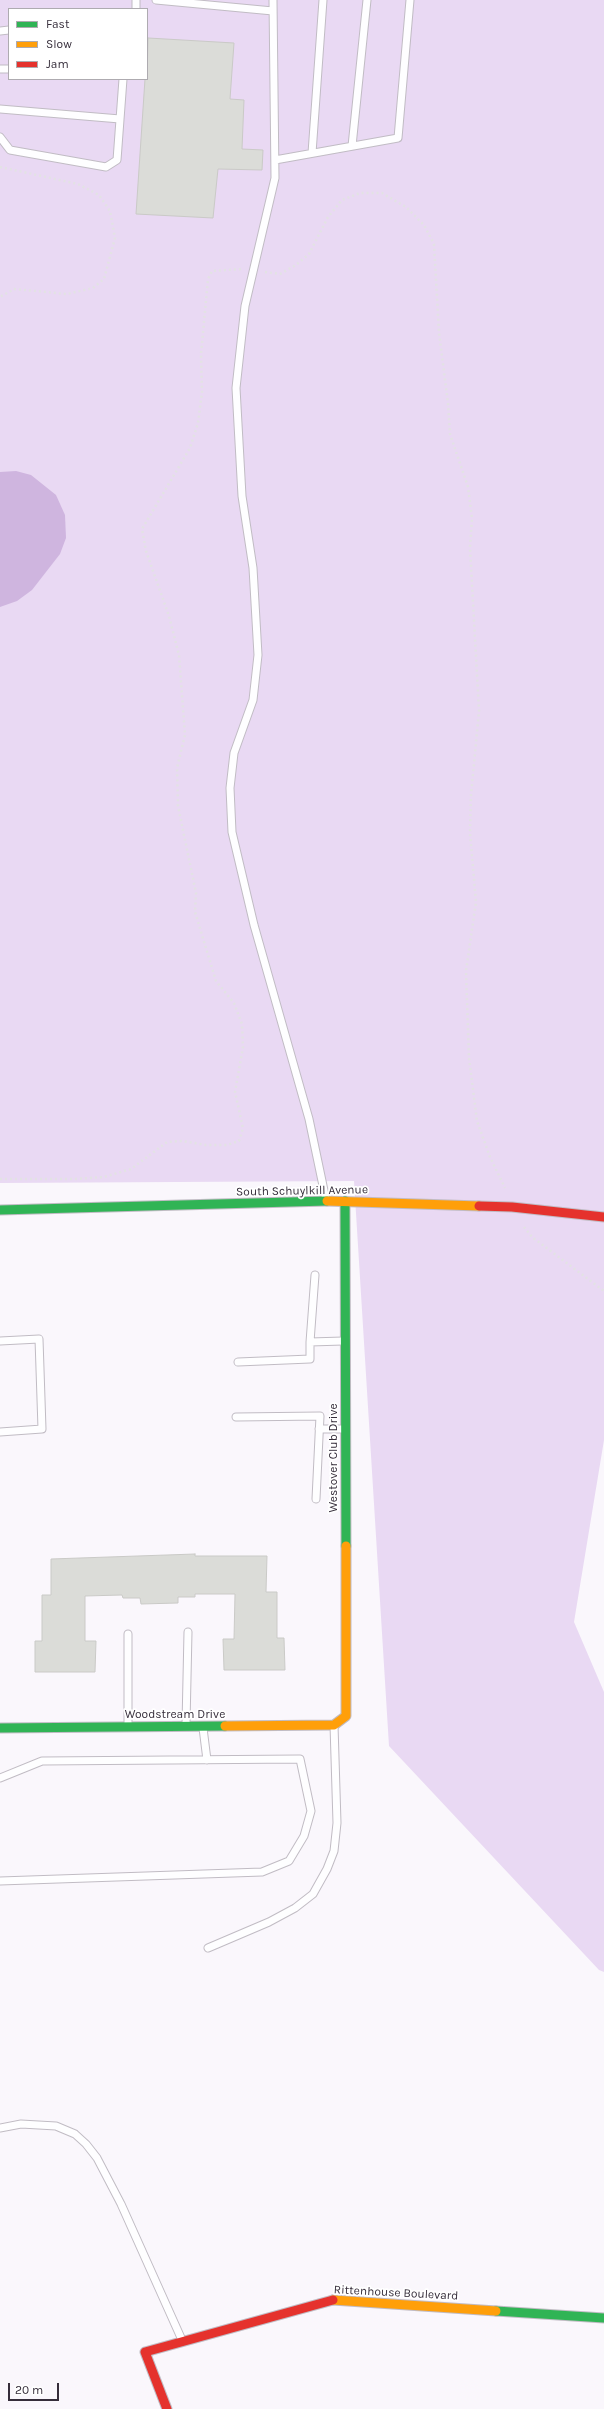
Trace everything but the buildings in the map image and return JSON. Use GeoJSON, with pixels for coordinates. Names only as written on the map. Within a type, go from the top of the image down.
{"type":"FeatureCollection","features":[{"type":"Feature","properties":{"kind":"street","name":"South Schuylkill Avenue"},"geometry":{"type":"LineString","coordinates":[[0,1210],[345,1201],[514,1207],[604,1217]]}},
{"type":"Feature","properties":{"kind":"street","name":"Westover Club Drive"},"geometry":{"type":"LineString","coordinates":[[334,1725],[346,1716],[345,1201]]}},
{"type":"Feature","properties":{"kind":"street","name":"Woodstream Drive"},"geometry":{"type":"LineString","coordinates":[[0,1728],[334,1725]]}},
{"type":"Feature","properties":{"kind":"street","name":"Rittenhouse Boulevard"},"geometry":{"type":"LineString","coordinates":[[167,2409],[145,2352],[329,2300],[604,2318]]}},
{"type":"Feature","properties":{"kind":"lane"},"geometry":{"type":"LineString","coordinates":[[156,0],[273,11]]}},
{"type":"Feature","properties":{"kind":"lane"},"geometry":{"type":"LineString","coordinates":[[273,0],[275,178],[245,306],[236,388],[242,496],[253,568],[258,655],[253,700],[234,754],[230,788],[232,832],[254,925],[309,1119],[327,1202]]}},
{"type":"Feature","properties":{"kind":"lane"},"geometry":{"type":"LineString","coordinates":[[312,153],[323,0]]}},
{"type":"Feature","properties":{"kind":"lane"},"geometry":{"type":"LineString","coordinates":[[352,146],[366,0]]}},
{"type":"Feature","properties":{"kind":"lane"},"geometry":{"type":"LineString","coordinates":[[275,160],[398,138],[410,0]]}},
{"type":"Feature","properties":{"kind":"lane"},"geometry":{"type":"LineString","coordinates":[[0,137],[10,150],[106,167],[117,160],[123,80]]}},
{"type":"Feature","properties":{"kind":"lane"},"geometry":{"type":"LineString","coordinates":[[0,109],[120,119]]}},
{"type":"Feature","properties":{"kind":"lane"},"geometry":{"type":"LineString","coordinates":[[238,1362],[310,1359],[315,1275]]}},
{"type":"Feature","properties":{"kind":"lane"},"geometry":{"type":"LineString","coordinates":[[0,1341],[39,1339],[42,1429],[0,1432]]}},
{"type":"Feature","properties":{"kind":"lane"},"geometry":{"type":"LineString","coordinates":[[310,1342],[345,1341]]}},
{"type":"Feature","properties":{"kind":"lane"},"geometry":{"type":"LineString","coordinates":[[236,1418],[320,1416],[316,1499]]}},
{"type":"Feature","properties":{"kind":"lane"},"geometry":{"type":"LineString","coordinates":[[319,1429],[345,1428]]}},
{"type":"Feature","properties":{"kind":"lane"},"geometry":{"type":"LineString","coordinates":[[186,1726],[188,1632]]}},
{"type":"Feature","properties":{"kind":"lane"},"geometry":{"type":"LineString","coordinates":[[128,1634],[128,1727]]}},
{"type":"Feature","properties":{"kind":"lane"},"geometry":{"type":"LineString","coordinates":[[208,1948],[269,1922],[295,1908],[313,1894],[327,1869],[334,1851],[337,1823],[334,1725]]}},
{"type":"Feature","properties":{"kind":"lane"},"geometry":{"type":"LineString","coordinates":[[203,1726],[207,1760]]}},
{"type":"Feature","properties":{"kind":"lane"},"geometry":{"type":"LineString","coordinates":[[0,1778],[42,1761],[300,1759],[310,1811],[304,1836],[289,1861],[262,1872],[0,1881]]}},
{"type":"Feature","properties":{"kind":"lane"},"geometry":{"type":"LineString","coordinates":[[0,2128],[21,2124],[56,2126],[75,2134],[86,2144],[97,2158],[121,2204],[183,2342]]}},
{"type":"Feature","properties":{"kind":"path"},"geometry":{"type":"LineString","coordinates":[[0,167],[78,184],[99,196],[110,211],[115,238],[104,279],[93,288],[66,294],[14,289],[0,297]]}},
{"type":"Feature","properties":{"kind":"path"},"geometry":{"type":"LineString","coordinates":[[0,1179],[74,1179],[104,1177],[131,1169],[167,1142],[182,1141],[206,1145],[227,1145],[239,1141],[243,1128],[235,1092],[243,1048],[242,1024],[234,1003],[216,981],[195,912],[196,894],[178,806],[177,768],[185,735],[179,655],[169,616],[146,551],[142,529],[190,448],[198,423],[202,392],[201,347],[208,279],[212,271],[232,268],[280,274],[296,265],[309,254],[328,217],[342,200],[360,193],[382,193],[406,207],[424,225],[434,244],[439,333],[448,403],[450,434],[468,487],[472,518],[470,548],[479,711],[471,795],[470,832],[476,902],[466,971],[470,1058],[477,1121],[490,1157],[521,1223],[532,1237],[604,1292]]}},
{"type":"Feature","properties":{"kind":"shaded area"},"geometry":{"type":"Polygon","coordinates":[[[0,0],[604,0],[604,1440],[574,1622],[604,1692],[604,1972],[599,1970],[389,1746],[354,1181],[0,1183],[0,0]]]}},
{"type":"Feature","properties":{"kind":"shaded area"},"geometry":{"type":"Polygon","coordinates":[[[16,471],[31,475],[56,495],[65,515],[66,538],[60,554],[32,590],[17,601],[0,607],[0,472],[16,471]]]}},
{"type":"Feature","properties":{"kind":"traffic: fast"},"geometry":{"type":"LineString","coordinates":[[0,1210],[327,1201]]}},
{"type":"Feature","properties":{"kind":"traffic: fast"},"geometry":{"type":"LineString","coordinates":[[345,1201],[346,1546]]}},
{"type":"Feature","properties":{"kind":"traffic: fast"},"geometry":{"type":"LineString","coordinates":[[0,1728],[225,1726]]}},
{"type":"Feature","properties":{"kind":"traffic: fast"},"geometry":{"type":"LineString","coordinates":[[496,2311],[604,2318]]}},
{"type":"Feature","properties":{"kind":"traffic: slow"},"geometry":{"type":"LineString","coordinates":[[327,1201],[479,1206]]}},
{"type":"Feature","properties":{"kind":"traffic: slow"},"geometry":{"type":"LineString","coordinates":[[225,1726],[334,1725],[346,1716],[346,1546]]}},
{"type":"Feature","properties":{"kind":"traffic: slow"},"geometry":{"type":"LineString","coordinates":[[333,2300],[496,2311]]}},
{"type":"Feature","properties":{"kind":"traffic: jam"},"geometry":{"type":"LineString","coordinates":[[479,1206],[512,1207],[604,1217]]}},
{"type":"Feature","properties":{"kind":"traffic: jam"},"geometry":{"type":"LineString","coordinates":[[167,2409],[145,2352],[333,2300]]}}]}
